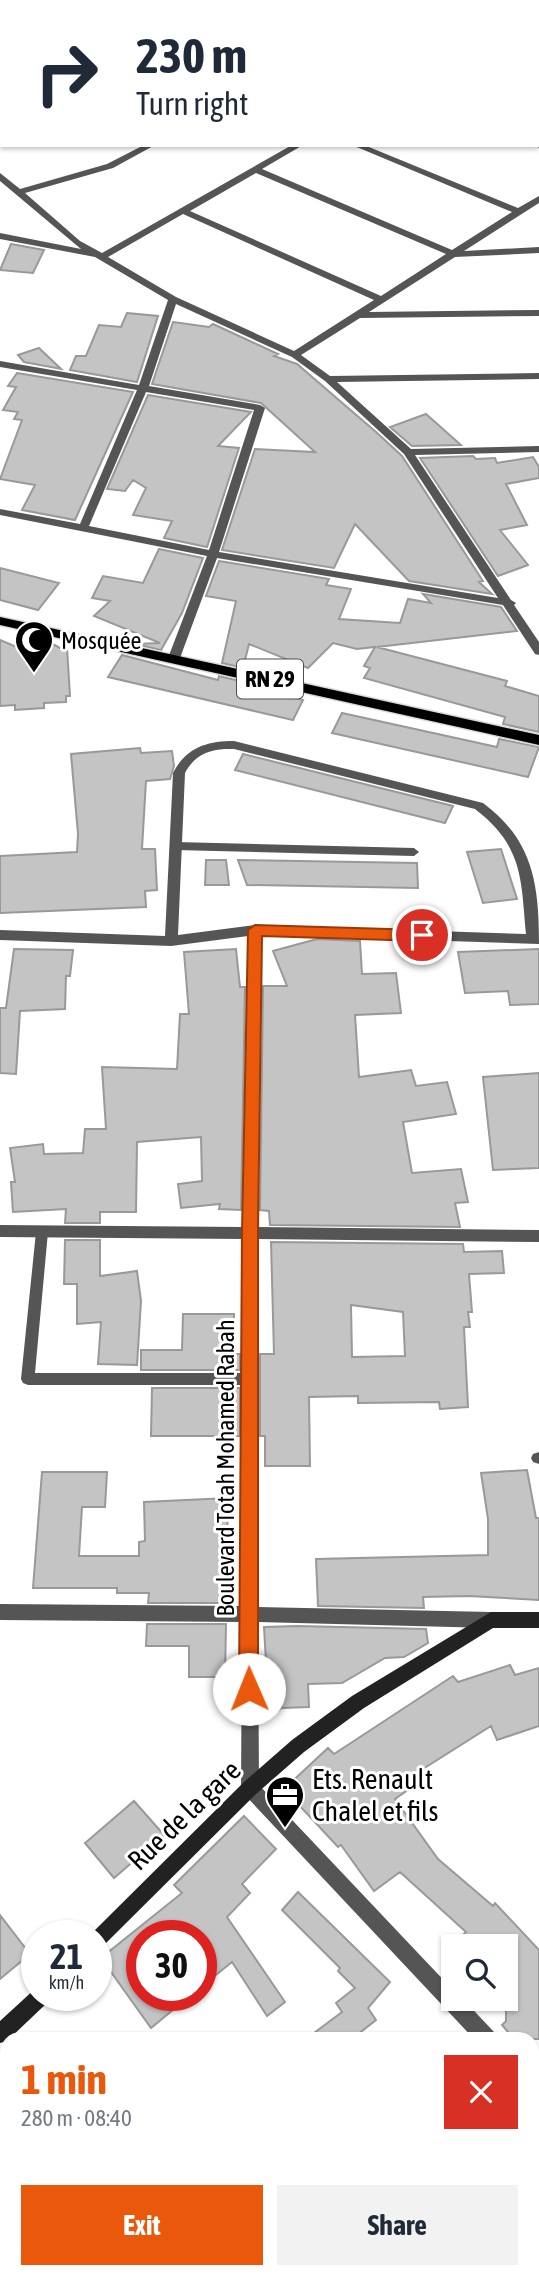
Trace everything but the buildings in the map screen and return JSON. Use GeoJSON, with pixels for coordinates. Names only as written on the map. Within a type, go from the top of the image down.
{"type":"FeatureCollection","features":[{"type":"Feature","properties":{"kind":"main road","name":"RN 29"},"geometry":{"type":"LineString","coordinates":[[0,621],[539,740]]}},
{"type":"Feature","properties":{"kind":"main road"},"geometry":{"type":"LineString","coordinates":[[491,1620],[539,1620]]}},
{"type":"Feature","properties":{"kind":"main road","name":"Rue de la gare"},"geometry":{"type":"LineString","coordinates":[[112,1925],[250,1788],[298,1746],[358,1702],[491,1620]]}},
{"type":"Feature","properties":{"kind":"main road"},"geometry":{"type":"LineString","coordinates":[[3,2032],[25,2011]]}},
{"type":"Feature","properties":{"kind":"street"},"geometry":{"type":"LineString","coordinates":[[19,192],[110,166],[147,147]]}},
{"type":"Feature","properties":{"kind":"street"},"geometry":{"type":"LineString","coordinates":[[0,236],[103,256],[296,147]]}},
{"type":"Feature","properties":{"kind":"street"},"geometry":{"type":"LineString","coordinates":[[361,147],[519,212]]}},
{"type":"Feature","properties":{"kind":"street"},"geometry":{"type":"LineString","coordinates":[[256,170],[453,254],[539,250]]}},
{"type":"Feature","properties":{"kind":"street"},"geometry":{"type":"LineString","coordinates":[[0,176],[77,243],[173,299],[295,355],[328,379],[408,452],[510,603],[539,651]]}},
{"type":"Feature","properties":{"kind":"street"},"geometry":{"type":"LineString","coordinates":[[295,355],[539,200]]}},
{"type":"Feature","properties":{"kind":"street"},"geometry":{"type":"LineString","coordinates":[[183,211],[382,300]]}},
{"type":"Feature","properties":{"kind":"street"},"geometry":{"type":"LineString","coordinates":[[0,230],[18,238]]}},
{"type":"Feature","properties":{"kind":"street"},"geometry":{"type":"LineString","coordinates":[[83,529],[143,388],[173,299]]}},
{"type":"Feature","properties":{"kind":"street"},"geometry":{"type":"LineString","coordinates":[[358,315],[539,313]]}},
{"type":"Feature","properties":{"kind":"street"},"geometry":{"type":"LineString","coordinates":[[0,364],[260,408],[212,554],[174,658]]}},
{"type":"Feature","properties":{"kind":"street"},"geometry":{"type":"LineString","coordinates":[[328,379],[539,376]]}},
{"type":"Feature","properties":{"kind":"street"},"geometry":{"type":"LineString","coordinates":[[408,452],[539,449]]}},
{"type":"Feature","properties":{"kind":"street"},"geometry":{"type":"LineString","coordinates":[[0,512],[212,554],[510,603]]}},
{"type":"Feature","properties":{"kind":"street"},"geometry":{"type":"LineString","coordinates":[[0,936],[171,941],[255,930],[536,939],[525,862],[512,834],[496,817],[479,806],[234,745],[218,744],[204,747],[184,760],[179,773],[171,941]]}},
{"type":"Feature","properties":{"kind":"street","name":"Boulevard Totah Mohamed Rabah"},"geometry":{"type":"LineString","coordinates":[[250,1788],[250,1232],[255,930]]}},
{"type":"Feature","properties":{"kind":"street"},"geometry":{"type":"LineString","coordinates":[[0,1231],[539,1236]]}},
{"type":"Feature","properties":{"kind":"street"},"geometry":{"type":"LineString","coordinates":[[0,1612],[491,1620]]}},
{"type":"Feature","properties":{"kind":"street"},"geometry":{"type":"LineString","coordinates":[[250,1788],[480,2032]]}},
{"type":"Feature","properties":{"kind":"lane"},"geometry":{"type":"LineString","coordinates":[[175,846],[414,852]]}},
{"type":"Feature","properties":{"kind":"lane"},"geometry":{"type":"LineString","coordinates":[[42,1232],[28,1379],[251,1379]]}},
{"type":"Feature","properties":{"kind":"place","name":"Mosquée"},"geometry":{"type":"Point","coordinates":[34,674]}},
{"type":"Feature","properties":{"kind":"place","name":"Ets. Renault Chalel et fils"},"geometry":{"type":"Point","coordinates":[285,1829]}},
{"type":"Feature","properties":{"kind":"route"},"geometry":{"type":"LineString","coordinates":[[249,1689],[250,1232],[255,930],[422,935]]}}]}
